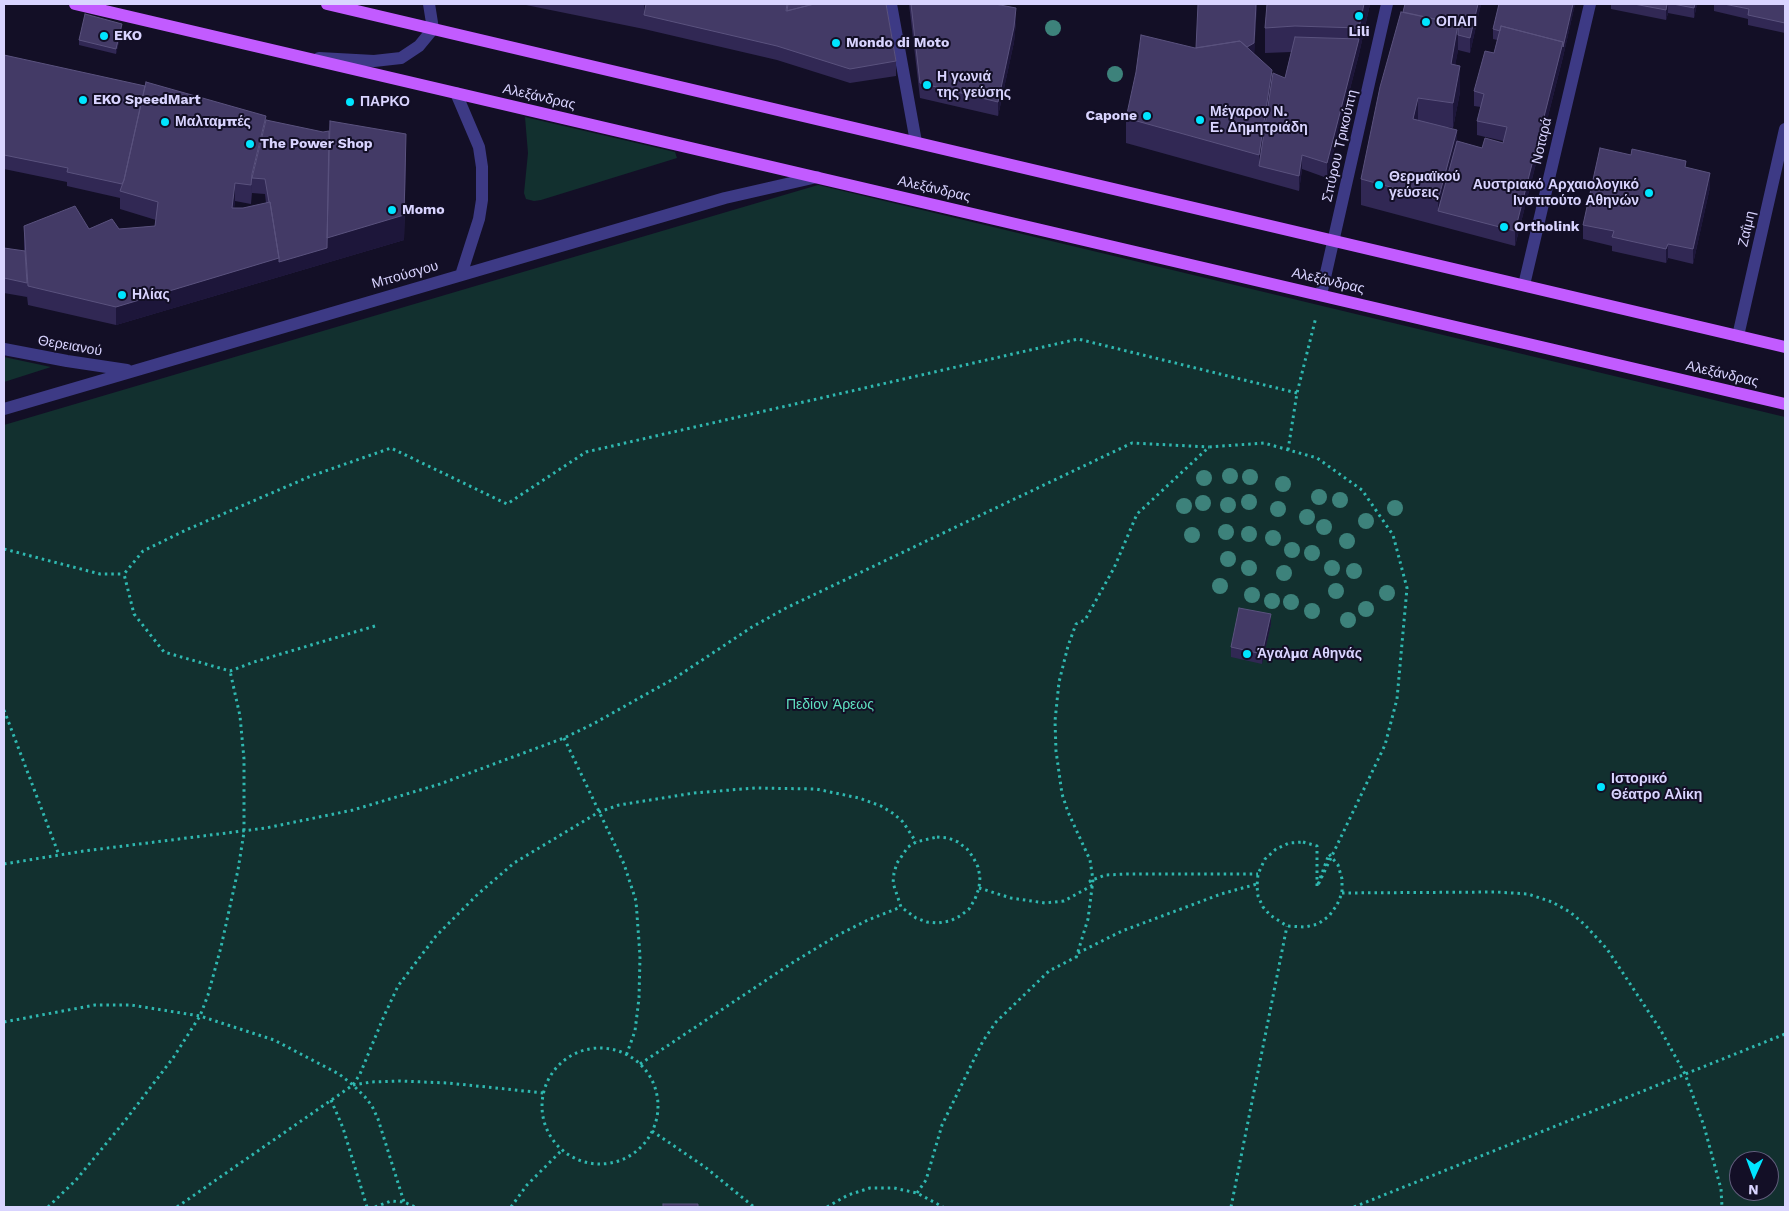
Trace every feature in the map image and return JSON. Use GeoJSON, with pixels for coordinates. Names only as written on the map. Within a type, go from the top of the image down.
{"type":"FeatureCollection","features":[{"type":"Feature","properties":{"kind":"main road","name":"Αλεξάνδρας"},"geometry":{"type":"LineString","coordinates":[[76,4],[1785,404]]}},
{"type":"Feature","properties":{"kind":"main road"},"geometry":{"type":"LineString","coordinates":[[327,4],[1785,347]]}},
{"type":"Feature","properties":{"kind":"street"},"geometry":{"type":"LineString","coordinates":[[302,57],[374,60],[401,58],[419,46],[433,28],[429,4]]}},
{"type":"Feature","properties":{"kind":"street"},"geometry":{"type":"LineString","coordinates":[[891,4],[916,142]]}},
{"type":"Feature","properties":{"kind":"street","name":"Σπύρου Τρικούπη"},"geometry":{"type":"LineString","coordinates":[[1321,295],[1387,4]]}},
{"type":"Feature","properties":{"kind":"street","name":"Νοταρά"},"geometry":{"type":"LineString","coordinates":[[1524,285],[1590,4]]}},
{"type":"Feature","properties":{"kind":"street"},"geometry":{"type":"LineString","coordinates":[[456,93],[479,147],[482,167],[482,200],[479,219],[461,275]]}},
{"type":"Feature","properties":{"kind":"street","name":"Ζαΐμη"},"geometry":{"type":"LineString","coordinates":[[1738,336],[1785,129]]}},
{"type":"Feature","properties":{"kind":"street","name":"Μπούσγου"},"geometry":{"type":"LineString","coordinates":[[4,409],[725,198],[817,177]]}},
{"type":"Feature","properties":{"kind":"street","name":"Θερειανού"},"geometry":{"type":"LineString","coordinates":[[4,349],[67,361],[132,370]]}},
{"type":"Feature","properties":{"kind":"path"},"geometry":{"type":"LineString","coordinates":[[1288,450],[1298,393],[1318,311]]}},
{"type":"Feature","properties":{"kind":"path"},"geometry":{"type":"LineString","coordinates":[[4,549],[100,574],[124,574],[144,551],[186,530],[311,476],[392,448],[507,504],[586,452],[1078,339],[1298,393]]}},
{"type":"Feature","properties":{"kind":"path"},"geometry":{"type":"LineString","coordinates":[[4,864],[59,855],[244,832],[313,819],[391,799],[564,738],[660,687],[786,608],[1132,443],[1209,447],[1264,443],[1317,458],[1362,490],[1393,535],[1407,588],[1397,700],[1385,745],[1317,887]]}},
{"type":"Feature","properties":{"kind":"path"},"geometry":{"type":"LineString","coordinates":[[917,1193],[926,1180],[942,1125],[983,1041],[996,1022],[1049,971],[1076,958],[1088,920],[1093,884],[1090,860],[1068,812],[1062,794],[1056,751],[1055,721],[1059,682],[1068,646],[1076,624],[1085,620],[1114,568],[1138,514],[1209,447]]}},
{"type":"Feature","properties":{"kind":"path"},"geometry":{"type":"LineString","coordinates":[[124,574],[134,614],[164,652],[230,671],[375,626]]}},
{"type":"Feature","properties":{"kind":"path"},"geometry":{"type":"LineString","coordinates":[[48,1207],[76,1180],[124,1122],[172,1058],[200,1016],[221,947],[238,870],[244,832],[244,759],[240,716],[230,671]]}},
{"type":"Feature","properties":{"kind":"path"},"geometry":{"type":"LineString","coordinates":[[4,710],[59,855]]}},
{"type":"Feature","properties":{"kind":"path"},"geometry":{"type":"LineString","coordinates":[[564,738],[624,864],[636,908],[640,956],[639,998],[634,1031],[626,1056]]}},
{"type":"Feature","properties":{"kind":"path"},"geometry":{"type":"LineString","coordinates":[[176,1207],[353,1084],[360,1074],[398,986],[436,936],[478,894],[514,863],[599,812],[619,805],[694,792],[755,788],[816,789],[859,798],[881,806],[903,822],[916,842]]}},
{"type":"Feature","properties":{"kind":"path"},"geometry":{"type":"LineString","coordinates":[[937,837],[948,838],[962,846],[973,857],[980,877],[979,888],[969,909],[960,916],[950,921],[927,922],[916,918],[901,907],[893,883],[894,872],[902,854],[916,842],[937,837]]}},
{"type":"Feature","properties":{"kind":"path"},"geometry":{"type":"LineString","coordinates":[[1303,842],[1317,846],[1317,887],[1329,854],[1338,865],[1342,879],[1342,893],[1337,905],[1329,916],[1318,924],[1305,927],[1287,926],[1270,915],[1263,907],[1258,896],[1258,874],[1265,859],[1276,849],[1289,843],[1303,842]]}},
{"type":"Feature","properties":{"kind":"path"},"geometry":{"type":"LineString","coordinates":[[1093,884],[1090,880],[1100,876],[1112,875],[1258,874]]}},
{"type":"Feature","properties":{"kind":"path"},"geometry":{"type":"LineString","coordinates":[[979,888],[1011,898],[1045,904],[1064,901],[1093,884]]}},
{"type":"Feature","properties":{"kind":"path"},"geometry":{"type":"LineString","coordinates":[[1076,958],[1075,954],[1122,931],[1221,894],[1257,884]]}},
{"type":"Feature","properties":{"kind":"path"},"geometry":{"type":"LineString","coordinates":[[1342,893],[1496,892],[1528,894],[1552,902],[1570,912],[1607,949],[1660,1029],[1685,1074],[1704,1126],[1721,1189],[1722,1207]]}},
{"type":"Feature","properties":{"kind":"path"},"geometry":{"type":"LineString","coordinates":[[640,1064],[792,963],[838,935],[868,920],[901,907]]}},
{"type":"Feature","properties":{"kind":"path"},"geometry":{"type":"LineString","coordinates":[[1231,1207],[1287,926]]}},
{"type":"Feature","properties":{"kind":"path"},"geometry":{"type":"LineString","coordinates":[[4,1022],[78,1008],[109,1005],[147,1006],[200,1016],[274,1040],[314,1060],[353,1084],[372,1106],[378,1119],[404,1202]]}},
{"type":"Feature","properties":{"kind":"path"},"geometry":{"type":"LineString","coordinates":[[1354,1207],[1785,1034]]}},
{"type":"Feature","properties":{"kind":"path"},"geometry":{"type":"LineString","coordinates":[[590,1049],[605,1049],[626,1056],[640,1064],[656,1092],[657,1114],[652,1131],[643,1144],[635,1152],[622,1160],[606,1164],[591,1164],[575,1159],[562,1150],[546,1129],[542,1116],[542,1101],[552,1072],[562,1062],[590,1049]]}},
{"type":"Feature","properties":{"kind":"path"},"geometry":{"type":"LineString","coordinates":[[353,1084],[390,1081],[448,1083],[544,1093]]}},
{"type":"Feature","properties":{"kind":"path"},"geometry":{"type":"LineString","coordinates":[[331,1100],[343,1128],[368,1207]]}},
{"type":"Feature","properties":{"kind":"path"},"geometry":{"type":"LineString","coordinates":[[652,1131],[705,1167],[754,1207]]}},
{"type":"Feature","properties":{"kind":"path"},"geometry":{"type":"LineString","coordinates":[[511,1207],[527,1185],[562,1150]]}},
{"type":"Feature","properties":{"kind":"path"},"geometry":{"type":"LineString","coordinates":[[827,1207],[848,1195],[870,1188],[894,1188],[917,1193],[943,1207]]}},
{"type":"Feature","properties":{"kind":"path"},"geometry":{"type":"LineString","coordinates":[[375,1207],[391,1201],[404,1202],[416,1207]]}},
{"type":"Feature","properties":{"kind":"green space"},"geometry":{"type":"Polygon","coordinates":[[[525,117],[675,152],[677,158],[541,200],[526,199],[524,193],[528,153],[525,117]]]}},
{"type":"Feature","properties":{"kind":"green space","name":"Πεδίον Άρεως"},"geometry":{"type":"Polygon","coordinates":[[[818,185],[1785,417],[1785,1207],[4,1207],[4,425],[818,185]]]}},
{"type":"Feature","properties":{"kind":"green space"},"geometry":{"type":"Polygon","coordinates":[[[4,357],[51,367],[4,382],[4,357]]]}},
{"type":"Feature","properties":{"kind":"building"},"geometry":{"type":"Polygon","coordinates":[[[646,4],[787,4],[786,11],[814,4],[886,4],[896,61],[850,69],[777,46],[644,15],[646,4]]]}},
{"type":"Feature","properties":{"kind":"building"},"geometry":{"type":"Polygon","coordinates":[[[788,4],[814,4],[787,11],[788,4]]]}},
{"type":"Feature","properties":{"kind":"building"},"geometry":{"type":"Polygon","coordinates":[[[911,4],[995,4],[1016,8],[1014,27],[998,102],[920,83],[911,4]]]}},
{"type":"Feature","properties":{"kind":"building"},"geometry":{"type":"Polygon","coordinates":[[[1198,4],[1256,4],[1254,43],[1247,47],[1240,41],[1196,48],[1198,4]]]}},
{"type":"Feature","properties":{"kind":"building"},"geometry":{"type":"Polygon","coordinates":[[[1267,4],[1364,4],[1359,28],[1295,26],[1265,28],[1267,4]]]}},
{"type":"Feature","properties":{"kind":"building"},"geometry":{"type":"Polygon","coordinates":[[[1405,4],[1478,4],[1470,38],[1458,35],[1458,24],[1403,12],[1405,4]]]}},
{"type":"Feature","properties":{"kind":"building"},"geometry":{"type":"Polygon","coordinates":[[[1499,4],[1573,4],[1563,47],[1563,42],[1501,26],[1500,31],[1493,29],[1499,4]]]}},
{"type":"Feature","properties":{"kind":"building"},"geometry":{"type":"Polygon","coordinates":[[[1634,4],[1667,4],[1666,10],[1634,4]]]}},
{"type":"Feature","properties":{"kind":"building"},"geometry":{"type":"Polygon","coordinates":[[[1673,4],[1695,4],[1694,8],[1673,4]]]}},
{"type":"Feature","properties":{"kind":"building"},"geometry":{"type":"Polygon","coordinates":[[[1724,4],[1785,4],[1785,23],[1748,15],[1749,9],[1724,4]]]}},
{"type":"Feature","properties":{"kind":"building"},"geometry":{"type":"Polygon","coordinates":[[[1401,12],[1458,24],[1451,64],[1460,66],[1453,103],[1418,98],[1413,119],[1457,130],[1438,200],[1361,179],[1380,87],[1401,12]]]}},
{"type":"Feature","properties":{"kind":"building"},"geometry":{"type":"Polygon","coordinates":[[[85,14],[122,24],[116,49],[79,40],[85,14]]]}},
{"type":"Feature","properties":{"kind":"building"},"geometry":{"type":"Polygon","coordinates":[[[1501,26],[1563,42],[1515,231],[1438,211],[1457,141],[1482,148],[1485,138],[1503,143],[1507,127],[1477,121],[1484,94],[1474,91],[1485,51],[1494,53],[1501,26]]]}},
{"type":"Feature","properties":{"kind":"building","name":"Μέγαρον Ν. Ε. Δημητριάδη"},"geometry":{"type":"Polygon","coordinates":[[[1141,35],[1195,48],[1240,41],[1272,70],[1259,155],[1126,118],[1136,72],[1141,35]]]}},
{"type":"Feature","properties":{"kind":"building"},"geometry":{"type":"Polygon","coordinates":[[[1295,37],[1359,39],[1327,163],[1302,155],[1299,176],[1259,166],[1273,73],[1285,78],[1295,37]]]}},
{"type":"Feature","properties":{"kind":"building"},"geometry":{"type":"Polygon","coordinates":[[[4,55],[145,86],[122,184],[67,172],[68,168],[4,155],[4,55]]]}},
{"type":"Feature","properties":{"kind":"building"},"geometry":{"type":"Polygon","coordinates":[[[146,82],[266,116],[251,185],[235,183],[232,208],[243,208],[270,202],[279,258],[116,307],[28,286],[24,226],[75,206],[89,229],[112,219],[119,229],[155,226],[158,202],[120,191],[146,82]]]}},
{"type":"Feature","properties":{"kind":"building"},"geometry":{"type":"Polygon","coordinates":[[[266,120],[323,132],[329,131],[327,248],[279,262],[265,179],[252,178],[266,120]]]}},
{"type":"Feature","properties":{"kind":"building"},"geometry":{"type":"Polygon","coordinates":[[[330,121],[406,134],[404,215],[327,238],[330,121]]]}},
{"type":"Feature","properties":{"kind":"building"},"geometry":{"type":"Polygon","coordinates":[[[1600,148],[1631,155],[1632,149],[1686,161],[1685,167],[1710,173],[1693,249],[1668,244],[1666,249],[1612,237],[1614,231],[1583,225],[1600,148]]]}},
{"type":"Feature","properties":{"kind":"building"},"geometry":{"type":"Polygon","coordinates":[[[4,248],[25,251],[27,283],[4,278],[4,248]]]}},
{"type":"Feature","properties":{"kind":"building"},"geometry":{"type":"Polygon","coordinates":[[[1239,608],[1271,614],[1262,654],[1231,647],[1239,608]]]}},
{"type":"Feature","properties":{"kind":"building"},"geometry":{"type":"Polygon","coordinates":[[[663,1204],[698,1204],[698,1207],[663,1207],[663,1204]]]}},
{"type":"Feature","properties":{"kind":"place","name":"Lili"},"geometry":{"type":"Point","coordinates":[1359,16]}},
{"type":"Feature","properties":{"kind":"place","name":"ΟΠΑΠ"},"geometry":{"type":"Point","coordinates":[1426,22]}},
{"type":"Feature","properties":{"kind":"place","name":"EKO"},"geometry":{"type":"Point","coordinates":[104,36]}},
{"type":"Feature","properties":{"kind":"place","name":"Mondo di Moto"},"geometry":{"type":"Point","coordinates":[836,43]}},
{"type":"Feature","properties":{"kind":"place","name":"Η γωνιά της γεύσης"},"geometry":{"type":"Point","coordinates":[927,85]}},
{"type":"Feature","properties":{"kind":"place","name":"EKO SpeedMart"},"geometry":{"type":"Point","coordinates":[83,100]}},
{"type":"Feature","properties":{"kind":"place","name":"ΠΑΡΚΟ"},"geometry":{"type":"Point","coordinates":[350,102]}},
{"type":"Feature","properties":{"kind":"place","name":"Capone"},"geometry":{"type":"Point","coordinates":[1147,116]}},
{"type":"Feature","properties":{"kind":"place","name":"Μέγαρον Ν. Ε. Δημητριάδη"},"geometry":{"type":"Point","coordinates":[1200,120]}},
{"type":"Feature","properties":{"kind":"place","name":"Μαλταμπές"},"geometry":{"type":"Point","coordinates":[165,122]}},
{"type":"Feature","properties":{"kind":"place","name":"The Power Shop"},"geometry":{"type":"Point","coordinates":[250,144]}},
{"type":"Feature","properties":{"kind":"place","name":"Θερμαϊκού γεύσεις"},"geometry":{"type":"Point","coordinates":[1379,185]}},
{"type":"Feature","properties":{"kind":"place","name":"Αυστριακό Αρχαιολογικό Ινστιτούτο Αθηνών"},"geometry":{"type":"Point","coordinates":[1649,193]}},
{"type":"Feature","properties":{"kind":"place","name":"Momo"},"geometry":{"type":"Point","coordinates":[392,210]}},
{"type":"Feature","properties":{"kind":"place","name":"Ortholink"},"geometry":{"type":"Point","coordinates":[1504,227]}},
{"type":"Feature","properties":{"kind":"place","name":"Ηλίας"},"geometry":{"type":"Point","coordinates":[122,295]}},
{"type":"Feature","properties":{"kind":"place","name":"Άγαλμα Αθηνάς"},"geometry":{"type":"Point","coordinates":[1247,654]}},
{"type":"Feature","properties":{"kind":"place","name":"Ιστορικό Θέατρο Αλίκη"},"geometry":{"type":"Point","coordinates":[1601,787]}}]}
